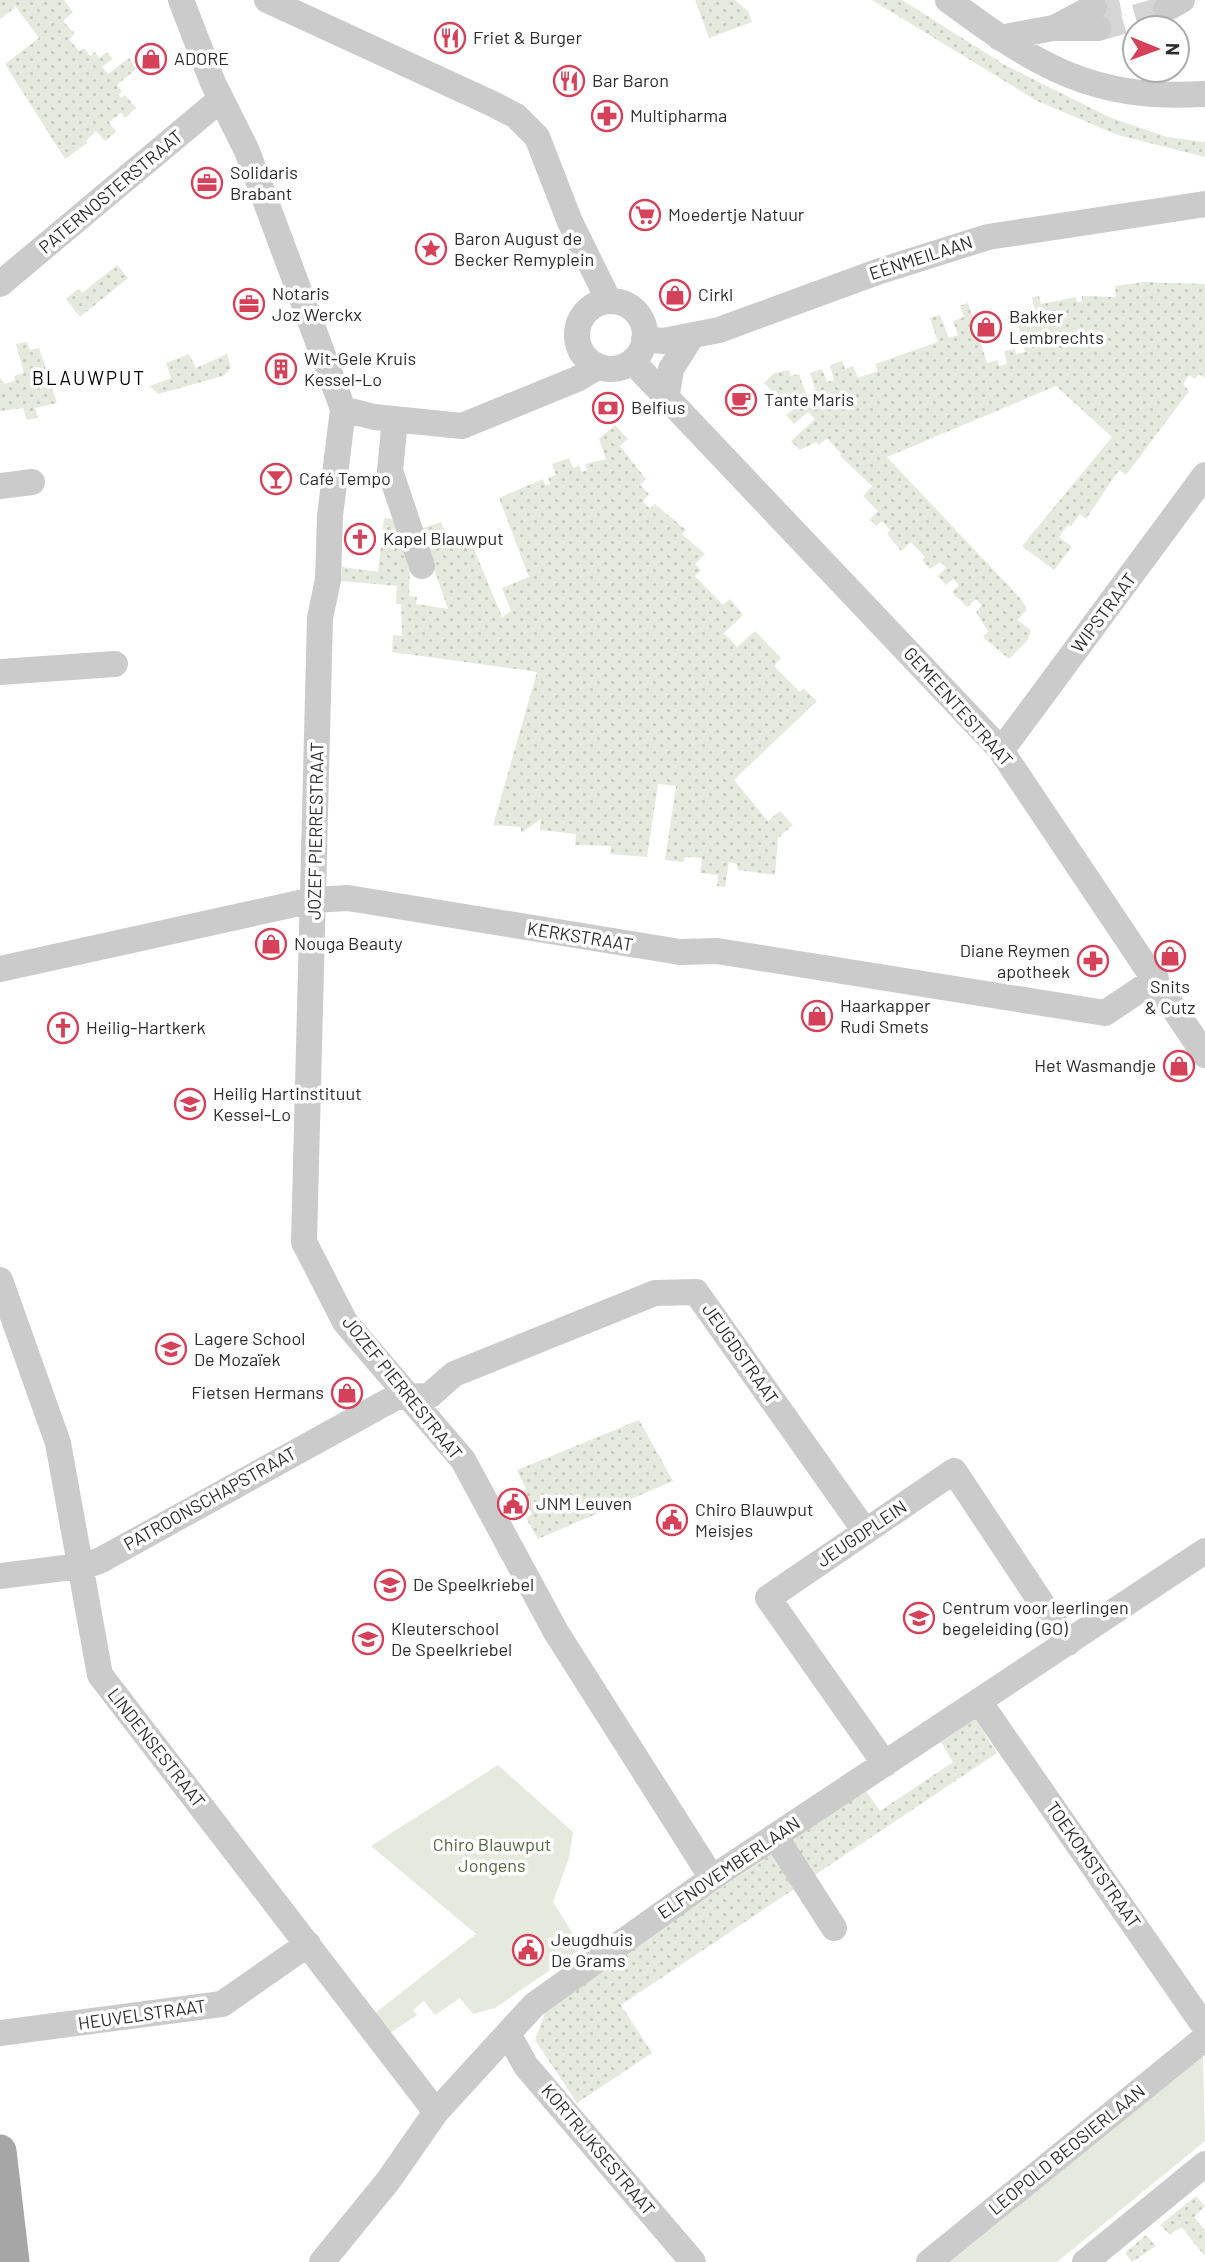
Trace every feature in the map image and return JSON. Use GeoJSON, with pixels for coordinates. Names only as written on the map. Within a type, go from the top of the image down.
{"type":"FeatureCollection","features":[{"type":"Feature","properties":{"kind":"main road"},"geometry":{"type":"LineString","coordinates":[[0,2151],[13,2262]]}},
{"type":"Feature","properties":{"kind":"street"},"geometry":{"type":"LineString","coordinates":[[181,0],[220,99],[247,151],[343,409],[354,414],[462,426],[577,379],[597,367]]}},
{"type":"Feature","properties":{"kind":"street"},"geometry":{"type":"LineString","coordinates":[[267,0],[516,116],[541,144],[599,305]]}},
{"type":"Feature","properties":{"kind":"street"},"geometry":{"type":"LineString","coordinates":[[947,0],[1000,38],[1052,68],[1102,88],[1150,96],[1205,94]]}},
{"type":"Feature","properties":{"kind":"street"},"geometry":{"type":"LineString","coordinates":[[1000,38],[1096,18]]}},
{"type":"Feature","properties":{"kind":"street","name":"PATERNOSTERSTRAAT"},"geometry":{"type":"LineString","coordinates":[[0,284],[220,99]]}},
{"type":"Feature","properties":{"kind":"street","name":"EÉNMEILAAN"},"geometry":{"type":"LineString","coordinates":[[638,350],[663,341],[691,337],[943,249],[988,237],[1205,204]]}},
{"type":"Feature","properties":{"kind":"street"},"geometry":{"type":"LineString","coordinates":[[622,303],[642,318],[638,350],[609,370],[597,367],[585,358],[576,339],[578,324],[599,305],[622,303]]}},
{"type":"Feature","properties":{"kind":"street"},"geometry":{"type":"LineString","coordinates":[[667,394],[671,369],[691,337]]}},
{"type":"Feature","properties":{"kind":"street","name":"GEMEENTESTRAAT"},"geometry":{"type":"LineString","coordinates":[[638,350],[667,394],[999,749],[1200,1042]]}},
{"type":"Feature","properties":{"kind":"street","name":"JOZEF PIERRESTRAAT"},"geometry":{"type":"LineString","coordinates":[[343,409],[331,504],[328,580],[320,618],[304,1242],[345,1322],[463,1460],[522,1555],[556,1632],[712,1878]]}},
{"type":"Feature","properties":{"kind":"street"},"geometry":{"type":"LineString","coordinates":[[396,419],[390,471],[422,566]]}},
{"type":"Feature","properties":{"kind":"street","name":"WIPSTRAAT"},"geometry":{"type":"LineString","coordinates":[[999,749],[1009,740],[1205,475]]}},
{"type":"Feature","properties":{"kind":"street"},"geometry":{"type":"LineString","coordinates":[[0,486],[32,482]]}},
{"type":"Feature","properties":{"kind":"street"},"geometry":{"type":"LineString","coordinates":[[0,672],[115,664]]}},
{"type":"Feature","properties":{"kind":"street","name":"KERKSTRAAT"},"geometry":{"type":"LineString","coordinates":[[0,969],[313,900],[348,898],[680,952],[717,951],[1105,1013],[1156,979]]}},
{"type":"Feature","properties":{"kind":"street","name":"LINDENSESTRAAT"},"geometry":{"type":"LineString","coordinates":[[0,1280],[58,1443],[68,1484],[79,1566],[100,1675],[436,2112]]}},
{"type":"Feature","properties":{"kind":"street","name":"JEUGDSTRAAT"},"geometry":{"type":"LineString","coordinates":[[412,1398],[429,1396],[454,1374],[656,1293],[696,1292],[865,1531]]}},
{"type":"Feature","properties":{"kind":"street","name":"PATROONSCHAPSTRAAT"},"geometry":{"type":"LineString","coordinates":[[0,1576],[79,1566],[101,1560],[396,1397],[412,1398]]}},
{"type":"Feature","properties":{"kind":"street","name":"JEUGDPLEIN"},"geometry":{"type":"LineString","coordinates":[[885,1764],[768,1598],[954,1471],[1068,1643]]}},
{"type":"Feature","properties":{"kind":"street","name":"ELFNOVEMBERLAAN"},"geometry":{"type":"LineString","coordinates":[[322,2262],[388,2181],[436,2112],[534,2005],[712,1878],[980,1703],[1205,1551]]}},
{"type":"Feature","properties":{"kind":"street","name":"TOEKOMSTSTRAAT"},"geometry":{"type":"LineString","coordinates":[[980,1703],[1205,2027]]}},
{"type":"Feature","properties":{"kind":"street"},"geometry":{"type":"LineString","coordinates":[[775,1836],[834,1928]]}},
{"type":"Feature","properties":{"kind":"street","name":"HEUVELSTRAAT"},"geometry":{"type":"LineString","coordinates":[[0,2034],[222,2004],[308,1944]]}},
{"type":"Feature","properties":{"kind":"street","name":"KORTRIJKSESTRAAT"},"geometry":{"type":"LineString","coordinates":[[508,2034],[526,2066],[693,2262]]}},
{"type":"Feature","properties":{"kind":"street","name":"LEOPOLD BEOSIERLAAN"},"geometry":{"type":"LineString","coordinates":[[929,2262],[1205,2038]]}},
{"type":"Feature","properties":{"kind":"street"},"geometry":{"type":"LineString","coordinates":[[1085,2262],[1205,2164]]}},
{"type":"Feature","properties":{"kind":"green space"},"geometry":{"type":"Polygon","coordinates":[[[0,0],[64,0],[73,12],[63,21],[75,34],[69,39],[79,51],[84,48],[90,56],[95,52],[99,58],[107,52],[113,59],[102,67],[108,74],[129,58],[136,69],[117,85],[122,92],[119,94],[121,98],[125,95],[136,108],[125,118],[121,113],[109,122],[116,132],[105,141],[96,131],[87,143],[65,159],[5,64],[39,38],[16,7],[0,19],[0,0]]]}},
{"type":"Feature","properties":{"kind":"green space"},"geometry":{"type":"Polygon","coordinates":[[[695,0],[735,0],[748,11],[752,22],[709,38],[695,0]]]}},
{"type":"Feature","properties":{"kind":"green space"},"geometry":{"type":"Polygon","coordinates":[[[872,0],[902,0],[1005,65],[1109,117],[1167,137],[1205,142],[1205,157],[1118,135],[1037,101],[872,0]]]}},
{"type":"Feature","properties":{"kind":"green space"},"geometry":{"type":"Polygon","coordinates":[[[117,265],[128,278],[80,317],[66,299],[78,289],[82,293],[117,265]]]}},
{"type":"Feature","properties":{"kind":"green space"},"geometry":{"type":"Polygon","coordinates":[[[1144,282],[1205,284],[1205,378],[1199,374],[1195,379],[1189,375],[1183,384],[1189,391],[1126,475],[1119,470],[1086,519],[1080,514],[1071,526],[1068,525],[1059,537],[1072,547],[1054,570],[1022,546],[1112,437],[1056,386],[887,457],[1021,599],[1027,610],[1017,620],[1031,630],[1027,641],[1009,659],[983,637],[988,631],[976,612],[982,605],[976,599],[967,607],[952,592],[959,585],[953,579],[946,585],[938,576],[946,568],[941,562],[930,569],[922,560],[925,557],[911,542],[901,551],[887,534],[890,530],[882,521],[876,526],[870,519],[878,511],[863,496],[872,486],[840,456],[827,438],[819,445],[816,442],[800,450],[791,441],[815,419],[808,412],[794,424],[786,415],[794,409],[783,398],[780,400],[764,383],[774,373],[789,370],[791,376],[799,374],[807,397],[815,389],[810,373],[822,369],[827,382],[834,380],[830,365],[842,361],[845,369],[853,366],[858,378],[878,371],[875,364],[938,342],[930,318],[940,315],[949,338],[958,335],[953,321],[964,317],[960,306],[968,303],[987,363],[998,360],[999,366],[1007,364],[1004,351],[1015,349],[1016,354],[1025,352],[1016,314],[1035,310],[1032,297],[1039,296],[1041,304],[1076,297],[1077,302],[1081,302],[1082,296],[1116,297],[1115,286],[1144,282]]]}},
{"type":"Feature","properties":{"kind":"green space"},"geometry":{"type":"Polygon","coordinates":[[[27,342],[30,350],[39,348],[57,403],[35,408],[38,418],[27,420],[23,408],[0,411],[0,377],[4,384],[15,381],[14,376],[24,373],[16,344],[27,342]]]}},
{"type":"Feature","properties":{"kind":"green space"},"geometry":{"type":"Polygon","coordinates":[[[189,354],[196,368],[227,354],[231,368],[223,376],[158,394],[150,386],[171,378],[166,363],[189,354]]]}},
{"type":"Feature","properties":{"kind":"green space"},"geometry":{"type":"Polygon","coordinates":[[[615,425],[628,439],[620,446],[646,479],[640,485],[649,494],[643,501],[649,508],[655,504],[686,530],[682,534],[705,554],[695,564],[701,570],[695,576],[723,605],[730,599],[743,615],[724,633],[737,647],[755,631],[781,658],[774,666],[800,692],[804,689],[817,701],[734,780],[768,821],[780,811],[793,825],[778,838],[775,875],[738,870],[737,864],[729,862],[725,887],[717,886],[718,875],[700,873],[702,858],[685,857],[683,862],[665,860],[676,786],[658,784],[647,857],[610,854],[611,846],[575,845],[576,834],[540,830],[541,819],[521,833],[521,827],[493,825],[537,672],[392,652],[393,635],[402,636],[401,604],[396,604],[397,586],[341,581],[342,567],[378,572],[384,518],[401,520],[410,571],[409,596],[417,597],[416,604],[448,609],[420,529],[441,522],[450,546],[470,539],[502,617],[511,611],[502,588],[529,577],[499,498],[543,479],[545,485],[550,484],[548,478],[556,475],[552,464],[569,458],[573,468],[579,466],[582,472],[587,470],[585,464],[606,459],[599,439],[615,425]]]}},
{"type":"Feature","properties":{"kind":"green space"},"geometry":{"type":"Polygon","coordinates":[[[639,1420],[673,1481],[538,1539],[526,1518],[532,1514],[520,1493],[526,1489],[517,1470],[639,1420]]]}},
{"type":"Feature","properties":{"kind":"green space"},"geometry":{"type":"Polygon","coordinates":[[[975,1719],[997,1753],[621,2005],[652,2053],[577,2103],[535,2040],[548,2004],[866,1791],[880,1811],[953,1762],[941,1742],[975,1719]]]}},
{"type":"Feature","properties":{"kind":"green space","name":"Chiro Blauwput Jongens"},"geometry":{"type":"Polygon","coordinates":[[[498,1765],[573,1832],[569,1858],[553,1902],[582,1948],[495,2008],[473,2014],[460,1998],[435,2015],[424,2001],[413,2010],[417,2015],[386,2036],[370,2017],[476,1934],[371,1846],[498,1765]]]}},
{"type":"Feature","properties":{"kind":"green space"},"geometry":{"type":"Polygon","coordinates":[[[1203,2056],[1205,2141],[1057,2262],[950,2262],[1203,2056]]]}},
{"type":"Feature","properties":{"kind":"green space"},"geometry":{"type":"Polygon","coordinates":[[[1196,2196],[1205,2206],[1194,2217],[1205,2230],[1205,2256],[1181,2227],[1170,2235],[1160,2225],[1196,2196]]]}},
{"type":"Feature","properties":{"kind":"green space"},"geometry":{"type":"Polygon","coordinates":[[[1146,2235],[1156,2246],[1132,2262],[1125,2253],[1146,2235]]]}},
{"type":"Feature","properties":{"kind":"tunnel"},"geometry":{"type":"LineString","coordinates":[[1094,7],[1129,0]]}},
{"type":"Feature","properties":{"kind":"tunnel"},"geometry":{"type":"LineString","coordinates":[[1098,28],[1166,9]]}},
{"type":"Feature","properties":{"kind":"place","name":"Friet & Burger"},"geometry":{"type":"Point","coordinates":[450,38]}},
{"type":"Feature","properties":{"kind":"place","name":"ADORE"},"geometry":{"type":"Point","coordinates":[151,59]}},
{"type":"Feature","properties":{"kind":"place","name":"Bar Baron"},"geometry":{"type":"Point","coordinates":[569,81]}},
{"type":"Feature","properties":{"kind":"place","name":"Multipharma"},"geometry":{"type":"Point","coordinates":[607,116]}},
{"type":"Feature","properties":{"kind":"place","name":"Solidaris Brabant"},"geometry":{"type":"Point","coordinates":[207,183]}},
{"type":"Feature","properties":{"kind":"place","name":"Moedertje Natuur"},"geometry":{"type":"Point","coordinates":[645,215]}},
{"type":"Feature","properties":{"kind":"place","name":"Baron August de Becker Remyplein"},"geometry":{"type":"Point","coordinates":[431,249]}},
{"type":"Feature","properties":{"kind":"place","name":"Cirkl"},"geometry":{"type":"Point","coordinates":[675,295]}},
{"type":"Feature","properties":{"kind":"place","name":"Notaris Joz Werckx"},"geometry":{"type":"Point","coordinates":[249,304]}},
{"type":"Feature","properties":{"kind":"place","name":"Bakker Lembrechts"},"geometry":{"type":"Point","coordinates":[986,327]}},
{"type":"Feature","properties":{"kind":"place","name":"Wit-Gele Kruis Kessel-Lo"},"geometry":{"type":"Point","coordinates":[281,369]}},
{"type":"Feature","properties":{"kind":"place","name":"Tante Maris"},"geometry":{"type":"Point","coordinates":[741,400]}},
{"type":"Feature","properties":{"kind":"place","name":"Belfius"},"geometry":{"type":"Point","coordinates":[608,408]}},
{"type":"Feature","properties":{"kind":"place","name":"Café Tempo"},"geometry":{"type":"Point","coordinates":[276,479]}},
{"type":"Feature","properties":{"kind":"place","name":"Kapel Blauwput"},"geometry":{"type":"Point","coordinates":[360,539]}},
{"type":"Feature","properties":{"kind":"place","name":"Nouga Beauty"},"geometry":{"type":"Point","coordinates":[271,944]}},
{"type":"Feature","properties":{"kind":"place","name":"Snits & Cutz"},"geometry":{"type":"Point","coordinates":[1170,956]}},
{"type":"Feature","properties":{"kind":"place","name":"Diane Reymen apotheek"},"geometry":{"type":"Point","coordinates":[1093,961]}},
{"type":"Feature","properties":{"kind":"place","name":"Haarkapper Rudi Smets"},"geometry":{"type":"Point","coordinates":[817,1016]}},
{"type":"Feature","properties":{"kind":"place","name":"Heilig-Hartkerk"},"geometry":{"type":"Point","coordinates":[63,1028]}},
{"type":"Feature","properties":{"kind":"place","name":"Het Wasmandje"},"geometry":{"type":"Point","coordinates":[1179,1066]}},
{"type":"Feature","properties":{"kind":"place","name":"Heilig Hartinstituut Kessel-Lo"},"geometry":{"type":"Point","coordinates":[190,1104]}},
{"type":"Feature","properties":{"kind":"place","name":"Lagere School De Mozaïek"},"geometry":{"type":"Point","coordinates":[171,1349]}},
{"type":"Feature","properties":{"kind":"place","name":"Fietsen Hermans"},"geometry":{"type":"Point","coordinates":[347,1393]}},
{"type":"Feature","properties":{"kind":"place","name":"JNM Leuven"},"geometry":{"type":"Point","coordinates":[513,1504]}},
{"type":"Feature","properties":{"kind":"place","name":"Chiro Blauwput Meisjes"},"geometry":{"type":"Point","coordinates":[672,1520]}},
{"type":"Feature","properties":{"kind":"place","name":"De Speelkriebel"},"geometry":{"type":"Point","coordinates":[390,1585]}},
{"type":"Feature","properties":{"kind":"place","name":"Centrum voor leerlingen begeleiding (GO)"},"geometry":{"type":"Point","coordinates":[919,1618]}},
{"type":"Feature","properties":{"kind":"place","name":"Kleuterschool De Speelkriebel"},"geometry":{"type":"Point","coordinates":[368,1639]}},
{"type":"Feature","properties":{"kind":"place","name":"Jeugdhuis De Grams"},"geometry":{"type":"Point","coordinates":[528,1950]}},
{"type":"Feature","properties":{"kind":"district","name":"BLAUWPUT"},"geometry":{"type":"Point","coordinates":[89,378]}}]}
